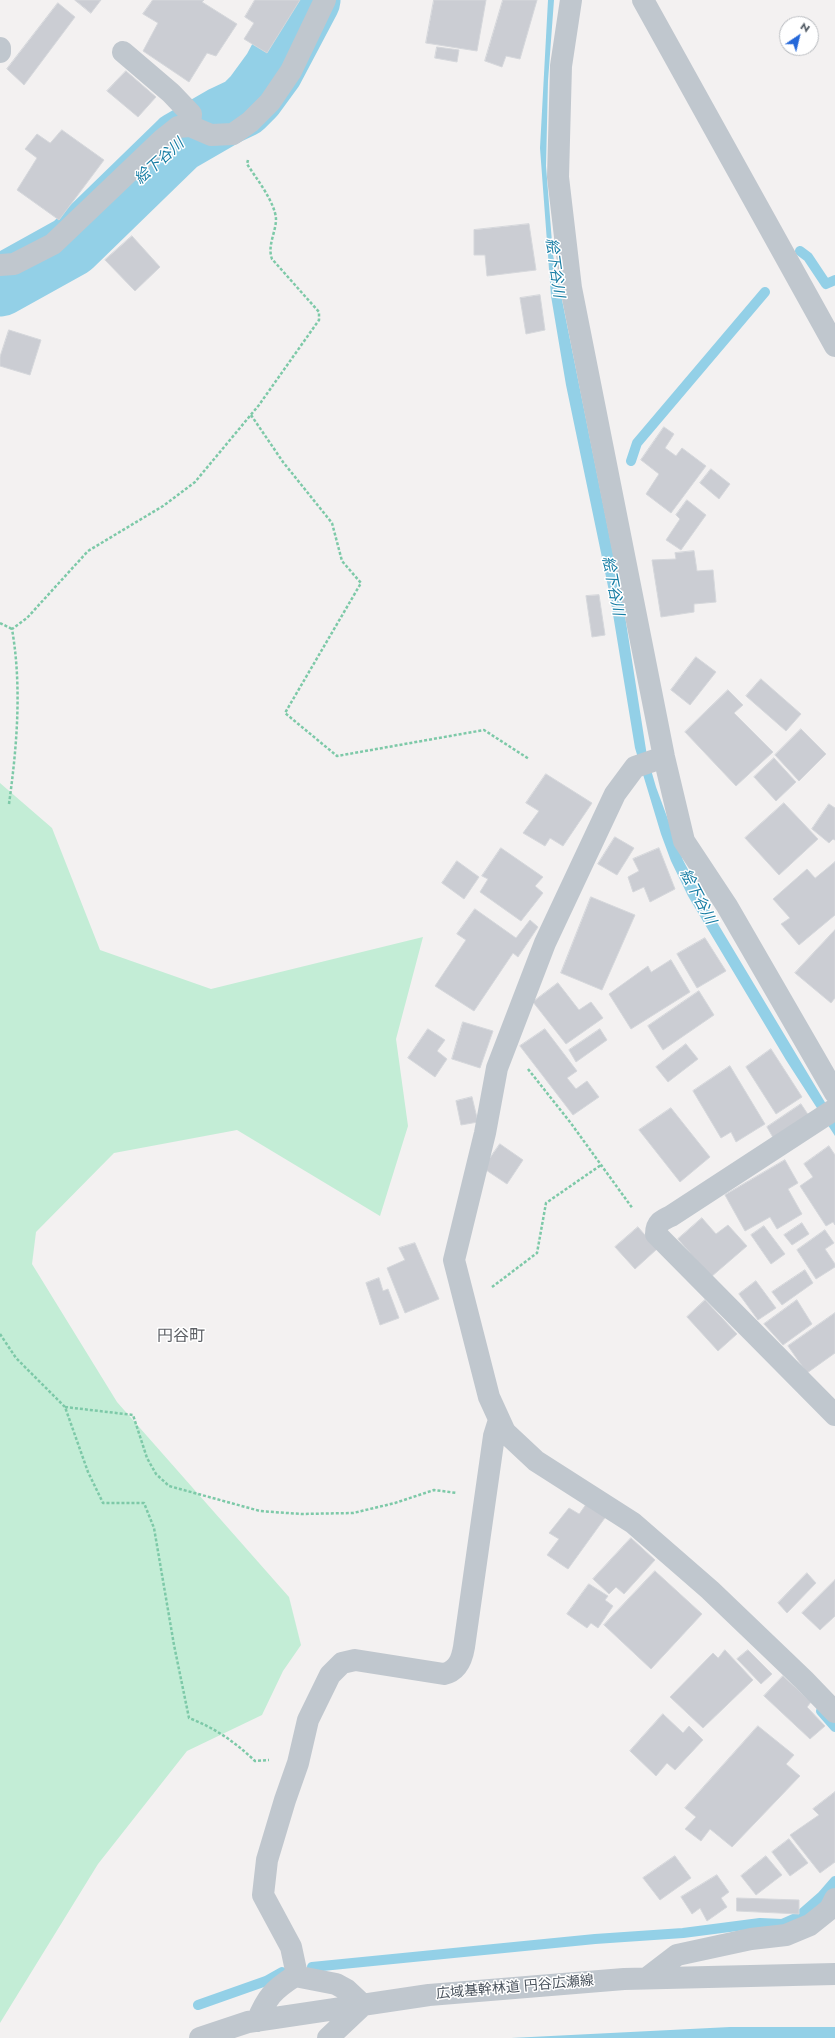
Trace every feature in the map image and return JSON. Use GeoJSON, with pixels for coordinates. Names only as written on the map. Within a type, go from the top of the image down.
{"type":"FeatureCollection","features":[{"type":"Feature","properties":{"kind":"street"},"geometry":{"type":"LineString","coordinates":[[0,265],[14,264],[53,244],[163,139],[178,127],[190,126],[211,135],[233,134],[250,122],[270,102],[291,72],[325,0]]}},
{"type":"Feature","properties":{"kind":"street"},"geometry":{"type":"LineString","coordinates":[[571,0],[561,66],[558,177],[571,288],[664,757],[684,841],[727,906],[835,1093]]}},
{"type":"Feature","properties":{"kind":"street"},"geometry":{"type":"LineString","coordinates":[[643,0],[835,346]]}},
{"type":"Feature","properties":{"kind":"street"},"geometry":{"type":"LineString","coordinates":[[123,52],[171,93],[191,114],[190,126]]}},
{"type":"Feature","properties":{"kind":"street"},"geometry":{"type":"LineString","coordinates":[[664,757],[635,767],[615,794],[545,943],[497,1068],[485,1133],[454,1260],[489,1398],[505,1432],[536,1461],[633,1523],[704,1585],[804,1680],[835,1712]]}},
{"type":"Feature","properties":{"kind":"street"},"geometry":{"type":"LineString","coordinates":[[835,1110],[672,1216],[661,1221],[656,1228],[656,1234],[835,1415]]}},
{"type":"Feature","properties":{"kind":"street"},"geometry":{"type":"LineString","coordinates":[[297,1975],[291,1947],[263,1895],[267,1860],[299,1759],[308,1720],[330,1675],[342,1663],[355,1660],[444,1674],[451,1672],[458,1666],[464,1647],[494,1436],[500,1420]]}},
{"type":"Feature","properties":{"kind":"street"},"geometry":{"type":"LineString","coordinates":[[647,1978],[677,1955],[751,1939],[786,1935],[810,1925],[830,1909],[835,1899]]}},
{"type":"Feature","properties":{"kind":"street","name":"広域基幹林道 円谷広瀬線"},"geometry":{"type":"LineString","coordinates":[[200,2038],[257,2021],[429,1995],[647,1978],[835,1974]]}},
{"type":"Feature","properties":{"kind":"street"},"geometry":{"type":"LineString","coordinates":[[257,2021],[266,2000],[280,1985],[297,1975],[336,1984],[347,1990],[363,2005],[328,2038]]}},
{"type":"Feature","properties":{"kind":"path"},"geometry":{"type":"LineString","coordinates":[[12,629],[27,618],[88,551],[158,510],[195,482],[251,415],[319,320],[319,312],[272,259],[270,253],[276,220],[274,209],[247,164],[249,154]]}},
{"type":"Feature","properties":{"kind":"path"},"geometry":{"type":"LineString","coordinates":[[251,415],[287,467],[332,523],[342,561],[361,583],[285,713],[336,756],[484,730],[529,759]]}},
{"type":"Feature","properties":{"kind":"path"},"geometry":{"type":"LineString","coordinates":[[0,623],[12,629]]}},
{"type":"Feature","properties":{"kind":"path"},"geometry":{"type":"LineString","coordinates":[[9,804],[16,750],[17,705],[16,649],[12,629]]}},
{"type":"Feature","properties":{"kind":"path"},"geometry":{"type":"LineString","coordinates":[[507,1042],[570,1122],[649,1230],[656,1234]]}},
{"type":"Feature","properties":{"kind":"path"},"geometry":{"type":"LineString","coordinates":[[460,1283],[480,1296],[537,1253],[546,1203],[601,1165]]}},
{"type":"Feature","properties":{"kind":"path"},"geometry":{"type":"LineString","coordinates":[[0,1334],[16,1358],[64,1407],[88,1472],[103,1502],[144,1503],[154,1528],[174,1645],[189,1718],[208,1725],[235,1742],[255,1761],[299,1759]]}},
{"type":"Feature","properties":{"kind":"path"},"geometry":{"type":"LineString","coordinates":[[64,1407],[133,1415],[147,1458],[156,1474],[169,1486],[260,1511],[301,1514],[353,1513],[395,1503],[434,1490],[462,1494]]}},
{"type":"Feature","properties":{"kind":"green space"},"geometry":{"type":"Polygon","coordinates":[[[0,783],[52,828],[100,950],[211,989],[423,937],[396,1039],[408,1126],[380,1216],[237,1130],[114,1153],[36,1232],[32,1264],[117,1402],[289,1597],[301,1645],[283,1671],[262,1715],[187,1751],[98,1864],[0,2023],[0,783]]]}},
{"type":"Feature","properties":{"kind":"water"},"geometry":{"type":"Polygon","coordinates":[[[308,0],[313,0],[274,71],[254,102],[246,109],[218,122],[217,114],[242,103],[252,94],[271,70],[308,0]]]}},
{"type":"Feature","properties":{"kind":"water"},"geometry":{"type":"Polygon","coordinates":[[[548,0],[554,0],[548,81],[546,166],[553,255],[623,603],[647,756],[656,787],[683,860],[706,904],[835,1119],[835,1136],[786,1060],[688,896],[671,861],[661,834],[635,748],[610,596],[566,385],[551,296],[540,148],[548,0]]]}},
{"type":"Feature","properties":{"kind":"water"},"geometry":{"type":"Polygon","coordinates":[[[181,139],[184,142],[73,248],[0,289],[0,283],[71,245],[165,152],[181,139]]]}},
{"type":"Feature","properties":{"kind":"water"},"geometry":{"type":"Polygon","coordinates":[[[730,2027],[835,2027],[835,2038],[511,2038],[730,2027]]]}},
{"type":"Feature","properties":{"kind":"building"},"geometry":{"type":"Polygon","coordinates":[[[75,0],[101,0],[91,13],[75,0]]]}},
{"type":"Feature","properties":{"kind":"building"},"geometry":{"type":"Polygon","coordinates":[[[153,0],[204,0],[202,2],[237,24],[216,56],[207,53],[189,82],[143,51],[158,23],[143,14],[153,0]]]}},
{"type":"Feature","properties":{"kind":"building"},"geometry":{"type":"Polygon","coordinates":[[[255,0],[300,0],[267,53],[244,39],[254,23],[245,17],[255,0]]]}},
{"type":"Feature","properties":{"kind":"building"},"geometry":{"type":"Polygon","coordinates":[[[434,0],[486,0],[477,51],[426,43],[434,0]]]}},
{"type":"Feature","properties":{"kind":"building"},"geometry":{"type":"Polygon","coordinates":[[[503,0],[537,0],[520,59],[506,56],[502,67],[485,61],[503,0]]]}},
{"type":"Feature","properties":{"kind":"building"},"geometry":{"type":"Polygon","coordinates":[[[58,3],[75,17],[24,85],[7,69],[58,3]]]}},
{"type":"Feature","properties":{"kind":"building"},"geometry":{"type":"Polygon","coordinates":[[[437,47],[459,50],[457,62],[435,58],[437,47]]]}},
{"type":"Feature","properties":{"kind":"building"},"geometry":{"type":"Polygon","coordinates":[[[126,71],[156,97],[138,117],[107,91],[126,71]]]}},
{"type":"Feature","properties":{"kind":"building"},"geometry":{"type":"Polygon","coordinates":[[[62,130],[104,160],[59,220],[17,190],[37,158],[25,149],[37,134],[50,143],[62,130]]]}},
{"type":"Feature","properties":{"kind":"building"},"geometry":{"type":"Polygon","coordinates":[[[529,224],[536,270],[487,276],[485,255],[474,255],[474,230],[529,224]]]}},
{"type":"Feature","properties":{"kind":"building"},"geometry":{"type":"Polygon","coordinates":[[[132,236],[160,267],[135,291],[105,260],[132,236]]]}},
{"type":"Feature","properties":{"kind":"building"},"geometry":{"type":"Polygon","coordinates":[[[540,295],[545,330],[526,334],[520,298],[540,295]]]}},
{"type":"Feature","properties":{"kind":"building"},"geometry":{"type":"Polygon","coordinates":[[[9,330],[41,340],[30,375],[0,366],[0,357],[9,330]]]}},
{"type":"Feature","properties":{"kind":"building"},"geometry":{"type":"Polygon","coordinates":[[[664,427],[674,434],[665,448],[676,456],[682,448],[706,466],[671,513],[646,494],[659,474],[641,460],[664,427]]]}},
{"type":"Feature","properties":{"kind":"building"},"geometry":{"type":"Polygon","coordinates":[[[711,469],[730,484],[719,499],[700,483],[711,469]]]}},
{"type":"Feature","properties":{"kind":"building"},"geometry":{"type":"Polygon","coordinates":[[[687,500],[706,515],[681,550],[666,540],[680,519],[676,515],[687,500]]]}},
{"type":"Feature","properties":{"kind":"building"},"geometry":{"type":"Polygon","coordinates":[[[694,551],[697,571],[713,570],[716,602],[694,604],[694,612],[661,617],[652,560],[676,559],[675,553],[694,551]]]}},
{"type":"Feature","properties":{"kind":"building"},"geometry":{"type":"Polygon","coordinates":[[[599,595],[605,635],[592,637],[586,596],[599,595]]]}},
{"type":"Feature","properties":{"kind":"building"},"geometry":{"type":"Polygon","coordinates":[[[696,657],[716,672],[690,705],[671,690],[696,657]]]}},
{"type":"Feature","properties":{"kind":"building"},"geometry":{"type":"Polygon","coordinates":[[[761,679],[801,714],[786,731],[746,696],[761,679]]]}},
{"type":"Feature","properties":{"kind":"building"},"geometry":{"type":"Polygon","coordinates":[[[728,690],[743,705],[734,713],[773,752],[736,786],[685,732],[728,690]]]}},
{"type":"Feature","properties":{"kind":"building"},"geometry":{"type":"Polygon","coordinates":[[[801,729],[826,754],[799,781],[775,755],[801,729]]]}},
{"type":"Feature","properties":{"kind":"building"},"geometry":{"type":"Polygon","coordinates":[[[774,758],[796,782],[776,801],[754,777],[774,758]]]}},
{"type":"Feature","properties":{"kind":"building"},"geometry":{"type":"Polygon","coordinates":[[[546,774],[592,803],[563,846],[550,838],[545,846],[523,833],[539,811],[526,803],[546,774]]]}},
{"type":"Feature","properties":{"kind":"building"},"geometry":{"type":"Polygon","coordinates":[[[784,803],[818,839],[779,875],[745,838],[784,803]]]}},
{"type":"Feature","properties":{"kind":"building"},"geometry":{"type":"Polygon","coordinates":[[[829,804],[835,808],[835,840],[833,839],[829,843],[812,829],[829,804]]]}},
{"type":"Feature","properties":{"kind":"building"},"geometry":{"type":"Polygon","coordinates":[[[615,837],[634,848],[617,875],[598,864],[615,837]]]}},
{"type":"Feature","properties":{"kind":"building"},"geometry":{"type":"Polygon","coordinates":[[[501,848],[543,877],[535,886],[543,893],[521,921],[480,892],[488,879],[482,876],[501,848]]]}},
{"type":"Feature","properties":{"kind":"building"},"geometry":{"type":"Polygon","coordinates":[[[659,848],[675,889],[650,902],[644,887],[633,892],[628,877],[639,871],[633,859],[659,848]]]}},
{"type":"Feature","properties":{"kind":"building"},"geometry":{"type":"Polygon","coordinates":[[[457,861],[479,877],[464,899],[442,883],[457,861]]]}},
{"type":"Feature","properties":{"kind":"building"},"geometry":{"type":"Polygon","coordinates":[[[835,862],[835,915],[799,945],[781,924],[790,918],[773,899],[807,869],[815,878],[835,862]]]}},
{"type":"Feature","properties":{"kind":"building"},"geometry":{"type":"Polygon","coordinates":[[[591,897],[635,915],[602,990],[561,973],[591,897]]]}},
{"type":"Feature","properties":{"kind":"building"},"geometry":{"type":"Polygon","coordinates":[[[475,909],[516,938],[530,920],[538,927],[518,957],[513,953],[474,1011],[435,986],[466,940],[457,934],[475,909]]]}},
{"type":"Feature","properties":{"kind":"building"},"geometry":{"type":"Polygon","coordinates":[[[835,930],[835,998],[831,1003],[795,973],[835,930]]]}},
{"type":"Feature","properties":{"kind":"building"},"geometry":{"type":"Polygon","coordinates":[[[705,938],[726,971],[697,988],[677,954],[705,938]]]}},
{"type":"Feature","properties":{"kind":"building"},"geometry":{"type":"Polygon","coordinates":[[[671,960],[690,992],[631,1029],[609,994],[648,966],[651,972],[671,960]]]}},
{"type":"Feature","properties":{"kind":"building"},"geometry":{"type":"Polygon","coordinates":[[[558,983],[579,1010],[591,1002],[603,1018],[566,1044],[533,1002],[558,983]]]}},
{"type":"Feature","properties":{"kind":"building"},"geometry":{"type":"Polygon","coordinates":[[[699,991],[714,1015],[663,1050],[648,1026],[699,991]]]}},
{"type":"Feature","properties":{"kind":"building"},"geometry":{"type":"Polygon","coordinates":[[[463,1022],[493,1031],[480,1068],[452,1059],[463,1022]]]}},
{"type":"Feature","properties":{"kind":"building"},"geometry":{"type":"Polygon","coordinates":[[[428,1029],[445,1040],[437,1051],[447,1059],[435,1077],[408,1058],[428,1029]]]}},
{"type":"Feature","properties":{"kind":"building"},"geometry":{"type":"Polygon","coordinates":[[[545,1029],[577,1071],[567,1078],[576,1089],[587,1081],[599,1097],[573,1115],[520,1046],[545,1029]]]}},
{"type":"Feature","properties":{"kind":"building"},"geometry":{"type":"Polygon","coordinates":[[[600,1029],[607,1040],[576,1062],[569,1050],[600,1029]]]}},
{"type":"Feature","properties":{"kind":"building"},"geometry":{"type":"Polygon","coordinates":[[[686,1044],[698,1059],[668,1082],[656,1067],[686,1044]]]}},
{"type":"Feature","properties":{"kind":"building"},"geometry":{"type":"Polygon","coordinates":[[[771,1049],[802,1097],[776,1114],[746,1067],[771,1049]]]}},
{"type":"Feature","properties":{"kind":"building"},"geometry":{"type":"Polygon","coordinates":[[[730,1066],[765,1124],[736,1142],[731,1132],[721,1138],[693,1091],[730,1066]]]}},
{"type":"Feature","properties":{"kind":"building"},"geometry":{"type":"Polygon","coordinates":[[[472,1097],[478,1122],[461,1125],[456,1101],[472,1097]]]}},
{"type":"Feature","properties":{"kind":"building"},"geometry":{"type":"Polygon","coordinates":[[[801,1104],[811,1119],[775,1141],[767,1127],[801,1104]]]}},
{"type":"Feature","properties":{"kind":"building"},"geometry":{"type":"Polygon","coordinates":[[[671,1108],[710,1157],[680,1182],[639,1130],[671,1108]]]}},
{"type":"Feature","properties":{"kind":"building"},"geometry":{"type":"Polygon","coordinates":[[[500,1144],[523,1160],[507,1184],[483,1168],[500,1144]]]}},
{"type":"Feature","properties":{"kind":"building"},"geometry":{"type":"Polygon","coordinates":[[[829,1146],[835,1155],[835,1225],[833,1222],[826,1226],[800,1186],[813,1177],[804,1164],[829,1146]]]}},
{"type":"Feature","properties":{"kind":"building"},"geometry":{"type":"Polygon","coordinates":[[[785,1160],[798,1183],[788,1189],[802,1214],[777,1229],[770,1217],[745,1231],[725,1195],[785,1160]]]}},
{"type":"Feature","properties":{"kind":"building"},"geometry":{"type":"Polygon","coordinates":[[[702,1218],[716,1234],[728,1225],[747,1246],[711,1277],[678,1239],[702,1218]]]}},
{"type":"Feature","properties":{"kind":"building"},"geometry":{"type":"Polygon","coordinates":[[[802,1223],[809,1234],[792,1245],[784,1235],[802,1223]]]}},
{"type":"Feature","properties":{"kind":"building"},"geometry":{"type":"Polygon","coordinates":[[[764,1226],[785,1254],[771,1264],[751,1235],[764,1226]]]}},
{"type":"Feature","properties":{"kind":"building"},"geometry":{"type":"Polygon","coordinates":[[[638,1227],[657,1249],[635,1269],[615,1247],[638,1227]]]}},
{"type":"Feature","properties":{"kind":"building"},"geometry":{"type":"Polygon","coordinates":[[[825,1230],[834,1243],[825,1249],[835,1264],[835,1267],[816,1279],[797,1250],[825,1230]]]}},
{"type":"Feature","properties":{"kind":"building"},"geometry":{"type":"Polygon","coordinates":[[[415,1243],[439,1299],[405,1313],[387,1268],[405,1260],[399,1248],[415,1243]]]}},
{"type":"Feature","properties":{"kind":"building"},"geometry":{"type":"Polygon","coordinates":[[[805,1270],[813,1283],[782,1305],[772,1292],[805,1270]]]}},
{"type":"Feature","properties":{"kind":"building"},"geometry":{"type":"Polygon","coordinates":[[[379,1278],[383,1291],[388,1289],[399,1318],[380,1325],[366,1283],[379,1278]]]}},
{"type":"Feature","properties":{"kind":"building"},"geometry":{"type":"Polygon","coordinates":[[[756,1281],[776,1308],[758,1320],[739,1294],[756,1281]]]}},
{"type":"Feature","properties":{"kind":"building"},"geometry":{"type":"Polygon","coordinates":[[[705,1300],[737,1334],[718,1351],[687,1317],[705,1300]]]}},
{"type":"Feature","properties":{"kind":"building"},"geometry":{"type":"Polygon","coordinates":[[[797,1300],[812,1324],[783,1345],[764,1324],[797,1300]]]}},
{"type":"Feature","properties":{"kind":"building"},"geometry":{"type":"Polygon","coordinates":[[[835,1313],[835,1353],[807,1373],[788,1346],[835,1313]]]}},
{"type":"Feature","properties":{"kind":"building"},"geometry":{"type":"Polygon","coordinates":[[[588,1502],[607,1515],[568,1569],[547,1555],[559,1539],[549,1533],[569,1508],[579,1514],[588,1502]]]}},
{"type":"Feature","properties":{"kind":"building"},"geometry":{"type":"Polygon","coordinates":[[[631,1538],[655,1560],[624,1594],[616,1587],[609,1594],[593,1579],[631,1538]]]}},
{"type":"Feature","properties":{"kind":"building"},"geometry":{"type":"Polygon","coordinates":[[[655,1571],[702,1614],[651,1669],[604,1625],[655,1571]]]}},
{"type":"Feature","properties":{"kind":"building"},"geometry":{"type":"Polygon","coordinates":[[[807,1573],[816,1583],[787,1613],[778,1603],[807,1573]]]}},
{"type":"Feature","properties":{"kind":"building"},"geometry":{"type":"Polygon","coordinates":[[[835,1580],[835,1616],[820,1630],[802,1613],[835,1580]]]}},
{"type":"Feature","properties":{"kind":"building"},"geometry":{"type":"Polygon","coordinates":[[[589,1584],[608,1596],[605,1600],[613,1606],[598,1628],[591,1623],[587,1628],[567,1614],[589,1584]]]}},
{"type":"Feature","properties":{"kind":"building"},"geometry":{"type":"Polygon","coordinates":[[[725,1650],[753,1680],[703,1728],[670,1697],[713,1653],[718,1658],[725,1650]]]}},
{"type":"Feature","properties":{"kind":"building"},"geometry":{"type":"Polygon","coordinates":[[[748,1650],[772,1674],[761,1684],[737,1659],[748,1650]]]}},
{"type":"Feature","properties":{"kind":"building"},"geometry":{"type":"Polygon","coordinates":[[[783,1676],[811,1702],[807,1707],[825,1726],[810,1739],[764,1696],[783,1676]]]}},
{"type":"Feature","properties":{"kind":"building"},"geometry":{"type":"Polygon","coordinates":[[[663,1714],[683,1733],[689,1726],[703,1740],[675,1770],[667,1763],[656,1776],[630,1751],[663,1714]]]}},
{"type":"Feature","properties":{"kind":"building"},"geometry":{"type":"Polygon","coordinates":[[[758,1726],[794,1755],[786,1764],[800,1776],[732,1847],[710,1829],[701,1841],[685,1829],[696,1817],[685,1808],[758,1726]]]}},
{"type":"Feature","properties":{"kind":"building"},"geometry":{"type":"Polygon","coordinates":[[[835,1792],[835,1862],[820,1873],[790,1835],[819,1815],[813,1809],[835,1792]]]}},
{"type":"Feature","properties":{"kind":"building"},"geometry":{"type":"Polygon","coordinates":[[[789,1839],[808,1863],[790,1876],[772,1852],[789,1839]]]}},
{"type":"Feature","properties":{"kind":"building"},"geometry":{"type":"Polygon","coordinates":[[[675,1856],[691,1878],[660,1900],[643,1878],[675,1856]]]}},
{"type":"Feature","properties":{"kind":"building"},"geometry":{"type":"Polygon","coordinates":[[[766,1856],[782,1875],[756,1895],[741,1876],[766,1856]]]}},
{"type":"Feature","properties":{"kind":"building"},"geometry":{"type":"Polygon","coordinates":[[[717,1875],[729,1892],[721,1898],[727,1907],[707,1921],[700,1908],[692,1914],[681,1897],[717,1875]]]}},
{"type":"Feature","properties":{"kind":"building"},"geometry":{"type":"Polygon","coordinates":[[[737,1898],[799,1900],[799,1914],[737,1911],[737,1898]]]}},
{"type":"Feature","properties":{"kind":"waterway","name":"絵下谷川"},"geometry":{"type":"LineString","coordinates":[[0,286],[72,246],[179,142],[224,116],[243,107],[254,96],[273,70],[310,0]]}},
{"type":"Feature","properties":{"kind":"waterway"},"geometry":{"type":"LineString","coordinates":[[800,251],[808,257],[826,284],[835,280]]}},
{"type":"Feature","properties":{"kind":"waterway"},"geometry":{"type":"LineString","coordinates":[[631,461],[637,443],[765,292]]}},
{"type":"Feature","properties":{"kind":"waterway"},"geometry":{"type":"LineString","coordinates":[[821,1711],[835,1727]]}},
{"type":"Feature","properties":{"kind":"waterway"},"geometry":{"type":"LineString","coordinates":[[312,1967],[595,1939],[683,1933],[760,1923],[782,1924],[798,1917],[822,1896],[835,1881]]}},
{"type":"Feature","properties":{"kind":"waterway"},"geometry":{"type":"LineString","coordinates":[[198,2005],[266,1981],[282,1972]]}},
{"type":"Feature","properties":{"kind":"district","name":"円谷町"},"geometry":{"type":"Point","coordinates":[181,1337]}}]}
